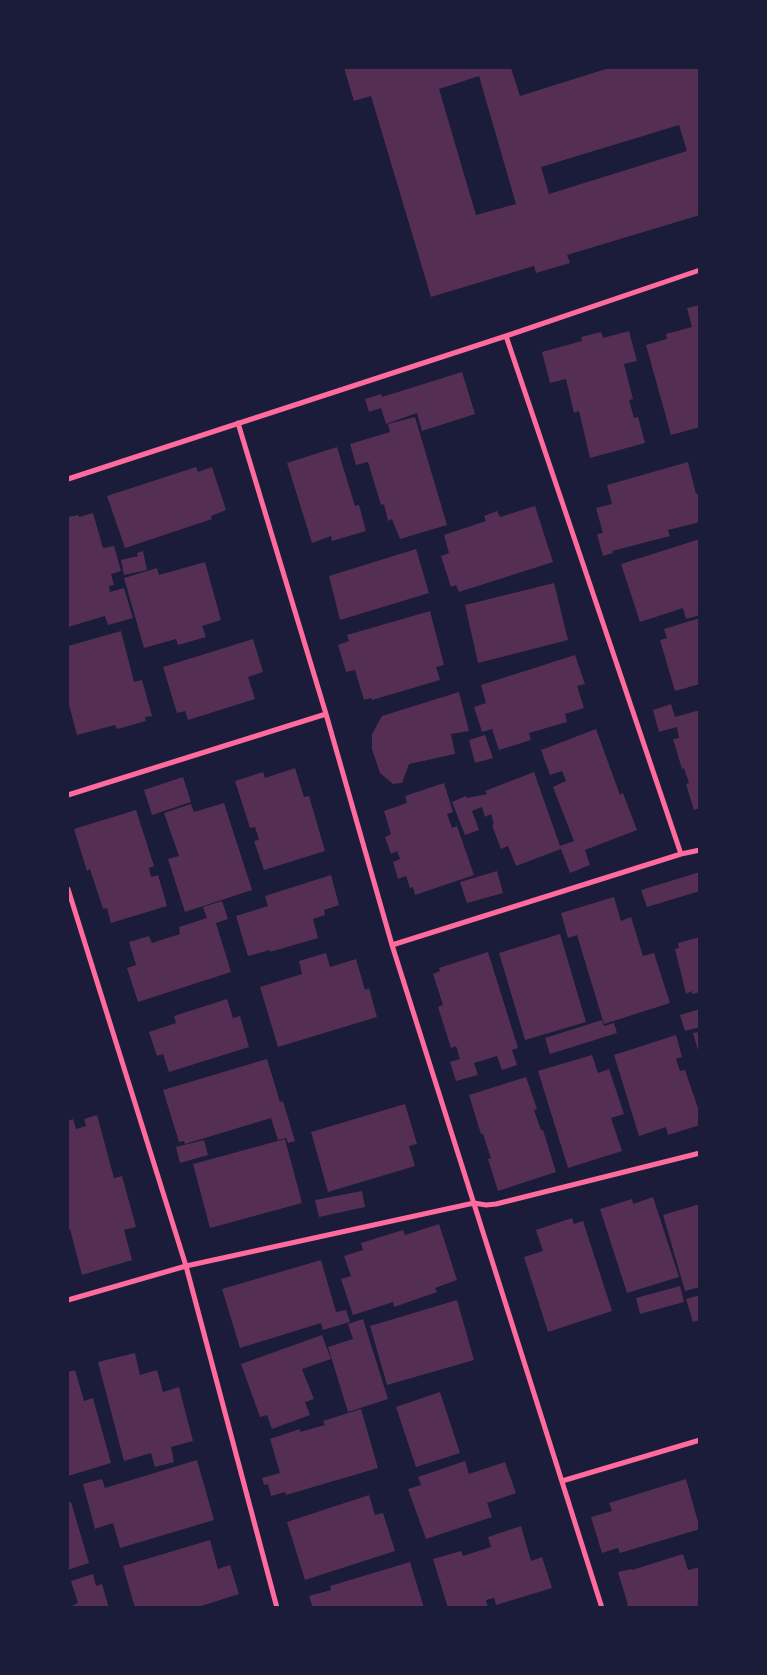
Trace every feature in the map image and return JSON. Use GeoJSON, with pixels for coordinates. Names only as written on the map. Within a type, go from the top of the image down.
{"type":"FeatureCollection","features":[{"type":"Feature","properties":{"kind":"street"},"geometry":{"type":"LineString","coordinates":[[68,479],[506,336],[700,270]]}},
{"type":"Feature","properties":{"kind":"street"},"geometry":{"type":"LineString","coordinates":[[506,336],[681,854]]}},
{"type":"Feature","properties":{"kind":"street"},"geometry":{"type":"LineString","coordinates":[[238,422],[326,714],[392,945],[602,1608]]}},
{"type":"Feature","properties":{"kind":"street"},"geometry":{"type":"LineString","coordinates":[[68,794],[326,714]]}},
{"type":"Feature","properties":{"kind":"street"},"geometry":{"type":"LineString","coordinates":[[392,945],[681,854],[700,850]]}},
{"type":"Feature","properties":{"kind":"street"},"geometry":{"type":"LineString","coordinates":[[68,889],[186,1266],[277,1608]]}},
{"type":"Feature","properties":{"kind":"street"},"geometry":{"type":"LineString","coordinates":[[68,1300],[186,1266],[474,1203],[496,1204],[700,1153]]}},
{"type":"Feature","properties":{"kind":"street"},"geometry":{"type":"LineString","coordinates":[[562,1481],[700,1440]]}},
{"type":"Feature","properties":{"kind":"building"},"geometry":{"type":"Polygon","coordinates":[[[344,68],[511,68],[520,96],[609,68],[700,68],[700,215],[567,255],[570,263],[536,273],[534,266],[431,297],[371,96],[354,101],[344,68]],[[479,76],[439,89],[476,215],[516,204],[479,76]],[[679,125],[541,167],[549,194],[687,151],[679,125]]]}},
{"type":"Feature","properties":{"kind":"building"},"geometry":{"type":"Polygon","coordinates":[[[700,305],[700,427],[671,435],[646,345],[667,339],[666,334],[692,327],[687,308],[700,305]]]}},
{"type":"Feature","properties":{"kind":"building"},"geometry":{"type":"Polygon","coordinates":[[[629,331],[637,361],[624,364],[633,399],[629,400],[634,418],[638,417],[645,443],[590,458],[579,411],[574,413],[566,379],[550,383],[542,352],[582,341],[581,337],[601,332],[603,338],[629,331]]]}},
{"type":"Feature","properties":{"kind":"building"},"geometry":{"type":"Polygon","coordinates":[[[462,372],[475,414],[422,431],[417,413],[386,424],[381,408],[369,412],[365,399],[381,394],[382,397],[462,372]]]}},
{"type":"Feature","properties":{"kind":"building"},"geometry":{"type":"Polygon","coordinates":[[[415,417],[447,525],[400,539],[392,519],[388,521],[384,504],[381,505],[368,462],[356,465],[350,444],[390,432],[388,424],[415,417]]]}},
{"type":"Feature","properties":{"kind":"building"},"geometry":{"type":"Polygon","coordinates":[[[337,447],[355,506],[359,505],[366,531],[332,541],[331,536],[312,543],[287,463],[337,447]]]}},
{"type":"Feature","properties":{"kind":"building"},"geometry":{"type":"Polygon","coordinates":[[[688,462],[696,494],[700,493],[700,522],[668,530],[670,536],[612,551],[613,553],[603,556],[597,534],[603,533],[596,508],[612,504],[607,485],[688,462]]]}},
{"type":"Feature","properties":{"kind":"building"},"geometry":{"type":"Polygon","coordinates":[[[196,467],[198,472],[212,467],[226,510],[211,516],[212,519],[125,548],[107,496],[196,467]]]}},
{"type":"Feature","properties":{"kind":"building"},"geometry":{"type":"Polygon","coordinates":[[[535,506],[553,562],[459,592],[456,585],[451,587],[441,556],[449,553],[444,535],[486,521],[484,516],[497,511],[500,517],[535,506]]]}},
{"type":"Feature","properties":{"kind":"building"},"geometry":{"type":"Polygon","coordinates":[[[93,513],[103,548],[114,546],[121,571],[111,574],[114,585],[109,586],[110,592],[124,588],[133,618],[108,625],[105,616],[68,627],[68,517],[78,515],[79,517],[93,513]]]}},
{"type":"Feature","properties":{"kind":"building"},"geometry":{"type":"Polygon","coordinates":[[[700,539],[700,615],[686,619],[683,608],[640,622],[621,564],[700,539]]]}},
{"type":"Feature","properties":{"kind":"building"},"geometry":{"type":"Polygon","coordinates":[[[416,549],[429,593],[340,620],[329,576],[416,549]]]}},
{"type":"Feature","properties":{"kind":"building"},"geometry":{"type":"Polygon","coordinates":[[[143,551],[147,570],[124,575],[121,560],[138,556],[137,553],[143,551]]]}},
{"type":"Feature","properties":{"kind":"building"},"geometry":{"type":"Polygon","coordinates":[[[205,562],[221,620],[202,626],[206,637],[178,645],[176,639],[144,648],[124,578],[157,568],[159,575],[205,562]]]}},
{"type":"Feature","properties":{"kind":"building"},"geometry":{"type":"Polygon","coordinates":[[[554,583],[568,640],[478,663],[465,605],[554,583]]]}},
{"type":"Feature","properties":{"kind":"building"},"geometry":{"type":"Polygon","coordinates":[[[430,611],[444,665],[436,667],[440,680],[372,700],[371,698],[364,700],[355,670],[346,672],[338,645],[349,641],[347,635],[430,611]]]}},
{"type":"Feature","properties":{"kind":"building"},"geometry":{"type":"Polygon","coordinates":[[[700,618],[700,684],[675,691],[660,640],[667,638],[664,629],[700,618]]]}},
{"type":"Feature","properties":{"kind":"building"},"geometry":{"type":"Polygon","coordinates":[[[121,631],[134,682],[142,680],[152,716],[145,717],[146,721],[117,729],[115,725],[77,735],[68,701],[68,646],[121,631]]]}},
{"type":"Feature","properties":{"kind":"building"},"geometry":{"type":"Polygon","coordinates":[[[253,639],[263,672],[248,677],[255,699],[188,720],[185,711],[177,713],[163,667],[253,639]]]}},
{"type":"Feature","properties":{"kind":"building"},"geometry":{"type":"Polygon","coordinates":[[[575,655],[585,684],[577,686],[584,708],[565,714],[567,722],[529,733],[531,740],[499,750],[492,729],[482,732],[474,707],[486,703],[481,685],[575,655]]]}},
{"type":"Feature","properties":{"kind":"building"},"geometry":{"type":"Polygon","coordinates":[[[459,692],[469,731],[451,734],[455,754],[409,764],[402,783],[393,784],[380,773],[372,749],[372,734],[382,716],[459,692]]]}},
{"type":"Feature","properties":{"kind":"building"},"geometry":{"type":"Polygon","coordinates":[[[671,704],[675,717],[700,710],[700,808],[694,810],[686,784],[689,783],[684,768],[682,769],[673,739],[679,738],[677,727],[659,732],[653,710],[671,704]]]}},
{"type":"Feature","properties":{"kind":"building"},"geometry":{"type":"Polygon","coordinates":[[[596,729],[620,795],[623,793],[637,830],[585,850],[590,865],[570,873],[561,849],[516,866],[508,846],[501,849],[492,825],[494,824],[491,814],[485,817],[482,807],[472,811],[479,830],[465,835],[452,802],[466,796],[467,798],[487,794],[485,791],[534,772],[560,846],[574,841],[553,787],[566,781],[562,771],[550,775],[541,750],[596,729]]]}},
{"type":"Feature","properties":{"kind":"building"},"geometry":{"type":"Polygon","coordinates":[[[485,735],[493,758],[475,763],[469,740],[485,735]]]}},
{"type":"Feature","properties":{"kind":"building"},"geometry":{"type":"Polygon","coordinates":[[[295,768],[304,797],[309,796],[325,851],[264,870],[254,841],[259,840],[255,827],[250,828],[235,781],[263,772],[265,778],[295,768]]]}},
{"type":"Feature","properties":{"kind":"building"},"geometry":{"type":"Polygon","coordinates":[[[183,777],[191,802],[152,815],[144,790],[183,777]]]}},
{"type":"Feature","properties":{"kind":"building"},"geometry":{"type":"Polygon","coordinates":[[[444,783],[453,812],[447,814],[452,828],[457,826],[474,875],[415,895],[413,887],[410,888],[406,876],[398,879],[393,862],[400,859],[397,851],[391,854],[385,837],[391,834],[384,811],[407,803],[405,796],[444,783]]]}},
{"type":"Feature","properties":{"kind":"building"},"geometry":{"type":"Polygon","coordinates":[[[224,803],[252,890],[185,912],[168,859],[179,856],[164,813],[191,804],[194,812],[224,803]]]}},
{"type":"Feature","properties":{"kind":"building"},"geometry":{"type":"Polygon","coordinates":[[[136,810],[154,866],[149,868],[151,877],[158,875],[167,906],[111,923],[107,908],[103,909],[90,869],[87,871],[74,829],[136,810]]]}},
{"type":"Feature","properties":{"kind":"building"},"geometry":{"type":"Polygon","coordinates":[[[497,871],[503,893],[467,903],[460,882],[497,871]]]}},
{"type":"Feature","properties":{"kind":"building"},"geometry":{"type":"Polygon","coordinates":[[[700,872],[700,891],[647,907],[641,890],[700,872]]]}},
{"type":"Feature","properties":{"kind":"building"},"geometry":{"type":"Polygon","coordinates":[[[331,875],[339,905],[324,910],[325,915],[313,919],[318,938],[270,952],[270,950],[248,956],[236,916],[268,906],[265,896],[331,875]]]}},
{"type":"Feature","properties":{"kind":"building"},"geometry":{"type":"Polygon","coordinates":[[[614,897],[621,921],[631,917],[643,956],[654,953],[670,1003],[604,1024],[577,935],[568,938],[561,913],[614,897]]]}},
{"type":"Feature","properties":{"kind":"building"},"geometry":{"type":"Polygon","coordinates":[[[222,901],[228,919],[216,923],[231,972],[138,1002],[127,968],[136,965],[129,942],[149,936],[152,943],[180,934],[179,927],[207,918],[203,907],[222,901]]]}},
{"type":"Feature","properties":{"kind":"building"},"geometry":{"type":"Polygon","coordinates":[[[560,934],[586,1022],[525,1040],[499,953],[560,934]]]}},
{"type":"Feature","properties":{"kind":"building"},"geometry":{"type":"Polygon","coordinates":[[[700,937],[700,992],[692,994],[692,991],[686,994],[675,949],[679,948],[678,943],[700,937]]]}},
{"type":"Feature","properties":{"kind":"building"},"geometry":{"type":"Polygon","coordinates":[[[488,952],[518,1048],[512,1050],[517,1065],[502,1070],[497,1056],[474,1063],[478,1075],[456,1081],[450,1062],[460,1059],[456,1046],[451,1048],[438,1007],[443,1005],[433,974],[440,971],[439,968],[488,952]]]}},
{"type":"Feature","properties":{"kind":"building"},"geometry":{"type":"Polygon","coordinates":[[[326,953],[330,967],[356,959],[365,990],[369,988],[377,1017],[278,1047],[260,987],[302,974],[299,961],[326,953]]]}},
{"type":"Feature","properties":{"kind":"building"},"geometry":{"type":"Polygon","coordinates":[[[227,999],[233,1018],[240,1016],[249,1047],[169,1072],[163,1054],[157,1056],[149,1032],[176,1023],[174,1016],[227,999]]]}},
{"type":"Feature","properties":{"kind":"building"},"geometry":{"type":"Polygon","coordinates":[[[700,1009],[700,1027],[685,1031],[680,1015],[700,1009]]]}},
{"type":"Feature","properties":{"kind":"building"},"geometry":{"type":"Polygon","coordinates":[[[602,1020],[604,1026],[614,1023],[617,1033],[550,1054],[545,1038],[602,1020]]]}},
{"type":"Feature","properties":{"kind":"building"},"geometry":{"type":"Polygon","coordinates":[[[700,1032],[700,1054],[699,1054],[693,1033],[700,1032]]]}},
{"type":"Feature","properties":{"kind":"building"},"geometry":{"type":"Polygon","coordinates":[[[676,1035],[682,1057],[676,1059],[680,1071],[685,1070],[700,1114],[700,1125],[668,1135],[666,1127],[639,1136],[614,1055],[676,1035]]]}},
{"type":"Feature","properties":{"kind":"building"},"geometry":{"type":"Polygon","coordinates":[[[592,1055],[598,1073],[609,1069],[624,1114],[611,1118],[622,1151],[568,1168],[538,1071],[592,1055]]]}},
{"type":"Feature","properties":{"kind":"building"},"geometry":{"type":"Polygon","coordinates":[[[267,1059],[280,1102],[283,1101],[295,1141],[288,1143],[286,1138],[278,1140],[271,1118],[185,1144],[184,1141],[179,1142],[163,1090],[267,1059]]]}},
{"type":"Feature","properties":{"kind":"building"},"geometry":{"type":"Polygon","coordinates":[[[526,1077],[537,1109],[534,1110],[541,1130],[543,1130],[556,1172],[498,1191],[488,1159],[491,1158],[483,1134],[481,1134],[469,1095],[526,1077]]]}},
{"type":"Feature","properties":{"kind":"building"},"geometry":{"type":"Polygon","coordinates":[[[405,1104],[417,1144],[409,1146],[415,1166],[328,1192],[311,1132],[405,1104]]]}},
{"type":"Feature","properties":{"kind":"building"},"geometry":{"type":"Polygon","coordinates":[[[97,1115],[114,1178],[122,1176],[136,1227],[124,1230],[132,1260],[82,1275],[70,1229],[68,1230],[68,1121],[73,1119],[76,1129],[86,1126],[84,1119],[97,1115]]]}},
{"type":"Feature","properties":{"kind":"building"},"geometry":{"type":"Polygon","coordinates":[[[285,1139],[302,1203],[210,1228],[193,1164],[285,1139]]]}},
{"type":"Feature","properties":{"kind":"building"},"geometry":{"type":"Polygon","coordinates":[[[204,1140],[208,1155],[180,1163],[176,1147],[204,1140]]]}},
{"type":"Feature","properties":{"kind":"building"},"geometry":{"type":"Polygon","coordinates":[[[362,1191],[365,1207],[319,1217],[315,1200],[362,1191]]]}},
{"type":"Feature","properties":{"kind":"building"},"geometry":{"type":"Polygon","coordinates":[[[653,1197],[679,1277],[627,1293],[600,1209],[632,1199],[633,1204],[653,1197]]]}},
{"type":"Feature","properties":{"kind":"building"},"geometry":{"type":"Polygon","coordinates":[[[700,1204],[700,1287],[685,1291],[663,1215],[700,1204]]]}},
{"type":"Feature","properties":{"kind":"building"},"geometry":{"type":"Polygon","coordinates":[[[572,1218],[574,1224],[583,1221],[612,1311],[548,1332],[524,1257],[543,1251],[536,1230],[572,1218]]]}},
{"type":"Feature","properties":{"kind":"building"},"geometry":{"type":"Polygon","coordinates":[[[439,1224],[457,1280],[435,1288],[437,1292],[394,1307],[393,1302],[353,1315],[341,1279],[351,1276],[344,1256],[363,1250],[361,1243],[403,1230],[405,1235],[439,1224]]]}},
{"type":"Feature","properties":{"kind":"building"},"geometry":{"type":"Polygon","coordinates":[[[321,1260],[336,1312],[346,1310],[350,1322],[323,1330],[321,1323],[240,1348],[222,1289],[321,1260]]]}},
{"type":"Feature","properties":{"kind":"building"},"geometry":{"type":"Polygon","coordinates":[[[680,1286],[684,1302],[640,1314],[636,1298],[680,1286]]]}},
{"type":"Feature","properties":{"kind":"building"},"geometry":{"type":"Polygon","coordinates":[[[700,1295],[700,1320],[693,1322],[686,1299],[700,1295]]]}},
{"type":"Feature","properties":{"kind":"building"},"geometry":{"type":"Polygon","coordinates":[[[457,1300],[474,1360],[387,1385],[370,1326],[457,1300]]]}},
{"type":"Feature","properties":{"kind":"building"},"geometry":{"type":"Polygon","coordinates":[[[363,1319],[388,1399],[348,1412],[328,1347],[353,1339],[348,1324],[363,1319]]]}},
{"type":"Feature","properties":{"kind":"building"},"geometry":{"type":"Polygon","coordinates":[[[322,1335],[331,1359],[302,1369],[314,1399],[305,1402],[310,1415],[272,1429],[267,1415],[260,1417],[241,1364],[322,1335]]]}},
{"type":"Feature","properties":{"kind":"building"},"geometry":{"type":"Polygon","coordinates":[[[135,1353],[140,1375],[157,1370],[163,1392],[179,1387],[193,1441],[171,1447],[174,1462],[155,1467],[151,1453],[124,1461],[98,1362],[135,1353]]]}},
{"type":"Feature","properties":{"kind":"building"},"geometry":{"type":"Polygon","coordinates":[[[75,1370],[84,1401],[93,1398],[111,1463],[68,1476],[68,1372],[75,1370]]]}},
{"type":"Feature","properties":{"kind":"building"},"geometry":{"type":"Polygon","coordinates":[[[440,1392],[460,1453],[416,1467],[396,1407],[440,1392]]]}},
{"type":"Feature","properties":{"kind":"building"},"geometry":{"type":"Polygon","coordinates":[[[361,1409],[378,1468],[286,1495],[285,1492],[271,1496],[268,1484],[264,1485],[262,1478],[280,1473],[270,1439],[300,1429],[300,1432],[325,1425],[323,1421],[361,1409]]]}},
{"type":"Feature","properties":{"kind":"building"},"geometry":{"type":"Polygon","coordinates":[[[197,1460],[214,1520],[120,1548],[113,1523],[95,1529],[83,1484],[102,1479],[105,1488],[197,1460]]]}},
{"type":"Feature","properties":{"kind":"building"},"geometry":{"type":"Polygon","coordinates":[[[465,1461],[469,1474],[505,1462],[516,1493],[487,1503],[492,1517],[426,1539],[408,1489],[421,1485],[418,1477],[465,1461]]]}},
{"type":"Feature","properties":{"kind":"building"},"geometry":{"type":"Polygon","coordinates":[[[686,1479],[700,1529],[620,1553],[618,1548],[602,1553],[591,1517],[612,1511],[609,1503],[686,1479]]]}},
{"type":"Feature","properties":{"kind":"building"},"geometry":{"type":"Polygon","coordinates":[[[369,1495],[375,1515],[383,1513],[395,1551],[305,1580],[287,1522],[369,1495]]]}},
{"type":"Feature","properties":{"kind":"building"},"geometry":{"type":"Polygon","coordinates":[[[71,1502],[89,1563],[68,1570],[68,1503],[71,1502]]]}},
{"type":"Feature","properties":{"kind":"building"},"geometry":{"type":"Polygon","coordinates":[[[521,1526],[531,1561],[542,1557],[552,1588],[496,1605],[494,1598],[486,1600],[488,1608],[448,1608],[433,1559],[461,1551],[463,1556],[491,1547],[488,1537],[521,1526]]]}},
{"type":"Feature","properties":{"kind":"building"},"geometry":{"type":"Polygon","coordinates":[[[210,1540],[218,1569],[230,1565],[239,1594],[195,1608],[135,1608],[123,1566],[210,1540]]]}},
{"type":"Feature","properties":{"kind":"building"},"geometry":{"type":"Polygon","coordinates":[[[683,1554],[688,1570],[700,1567],[700,1607],[622,1608],[628,1605],[618,1572],[632,1570],[683,1554]]]}},
{"type":"Feature","properties":{"kind":"building"},"geometry":{"type":"Polygon","coordinates":[[[410,1562],[424,1608],[313,1608],[309,1596],[331,1590],[330,1586],[410,1562]]]}},
{"type":"Feature","properties":{"kind":"building"},"geometry":{"type":"Polygon","coordinates":[[[93,1574],[96,1586],[102,1584],[109,1608],[68,1608],[78,1603],[71,1581],[93,1574]]]}}]}
